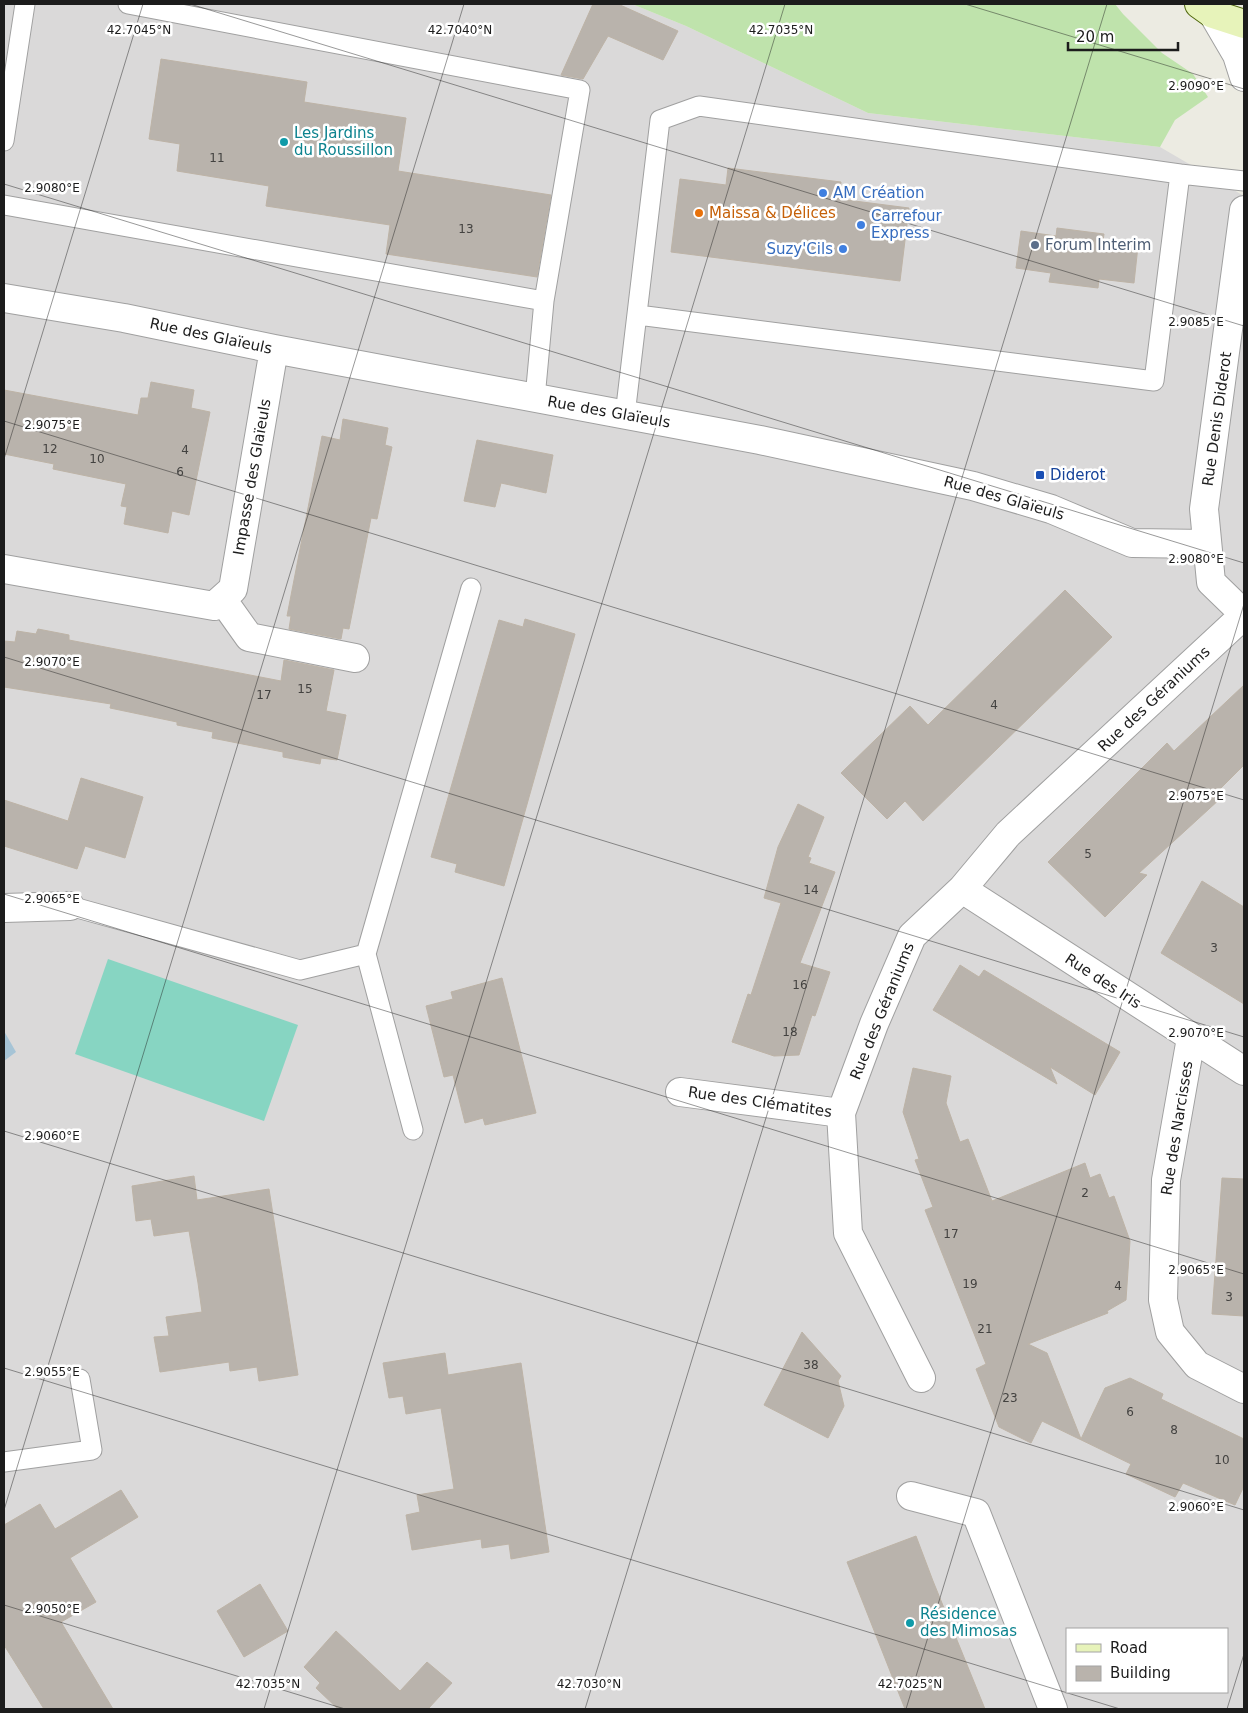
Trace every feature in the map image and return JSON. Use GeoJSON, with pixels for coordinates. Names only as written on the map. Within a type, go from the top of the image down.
{"type":"FeatureCollection","features":[{"type":"Feature","properties":{"kind":"main road"},"geometry":{"type":"LineString","coordinates":[[1206,9],[1244,24]]}},
{"type":"Feature","properties":{"kind":"street"},"geometry":{"type":"LineString","coordinates":[[1206,9],[1237,55],[1244,77]]}},
{"type":"Feature","properties":{"kind":"street","name":"Rue Denis Diderot"},"geometry":{"type":"LineString","coordinates":[[1244,210],[1204,509],[1211,582],[1244,614]]}},
{"type":"Feature","properties":{"kind":"street","name":"Rue des Glaïeuls"},"geometry":{"type":"LineString","coordinates":[[4,298],[124,318],[274,349],[760,440],[973,486],[1051,509],[1132,543],[1207,544]]}},
{"type":"Feature","properties":{"kind":"street","name":"Impasse des Glaïeuls"},"geometry":{"type":"LineString","coordinates":[[222,600],[233,589],[274,349]]}},
{"type":"Feature","properties":{"kind":"street"},"geometry":{"type":"LineString","coordinates":[[4,569],[214,606],[222,600],[249,637],[355,658]]}},
{"type":"Feature","properties":{"kind":"street","name":"Rue des Géraniums"},"geometry":{"type":"LineString","coordinates":[[921,1378],[848,1233],[840,1113],[874,1024],[912,936],[962,889],[1008,834],[1244,614]]}},
{"type":"Feature","properties":{"kind":"street","name":"Rue des Iris"},"geometry":{"type":"LineString","coordinates":[[962,889],[1190,1038],[1244,1071]]}},
{"type":"Feature","properties":{"kind":"street"},"geometry":{"type":"LineString","coordinates":[[4,908],[70,906]]}},
{"type":"Feature","properties":{"kind":"street","name":"Rue des Narcisses"},"geometry":{"type":"LineString","coordinates":[[1190,1038],[1166,1180],[1163,1300],[1170,1332],[1197,1365],[1244,1389]]}},
{"type":"Feature","properties":{"kind":"street","name":"Rue des Clématites"},"geometry":{"type":"LineString","coordinates":[[680,1092],[840,1113]]}},
{"type":"Feature","properties":{"kind":"street"},"geometry":{"type":"LineString","coordinates":[[911,1496],[976,1513],[1053,1709]]}},
{"type":"Feature","properties":{"kind":"lane"},"geometry":{"type":"LineString","coordinates":[[4,141],[25,4]]}},
{"type":"Feature","properties":{"kind":"lane"},"geometry":{"type":"LineString","coordinates":[[128,4],[580,90],[544,301],[535,398]]}},
{"type":"Feature","properties":{"kind":"lane"},"geometry":{"type":"LineString","coordinates":[[625,415],[660,120],[699,106],[1180,174],[1244,181]]}},
{"type":"Feature","properties":{"kind":"lane"},"geometry":{"type":"LineString","coordinates":[[638,315],[1154,380],[1180,174]]}},
{"type":"Feature","properties":{"kind":"lane"},"geometry":{"type":"LineString","coordinates":[[4,205],[544,301]]}},
{"type":"Feature","properties":{"kind":"lane"},"geometry":{"type":"LineString","coordinates":[[413,1130],[366,954],[471,588]]}},
{"type":"Feature","properties":{"kind":"lane"},"geometry":{"type":"LineString","coordinates":[[70,906],[300,970],[366,954]]}},
{"type":"Feature","properties":{"kind":"lane"},"geometry":{"type":"LineString","coordinates":[[4,1462],[92,1450],[80,1379]]}},
{"type":"Feature","properties":{"kind":"shaded area"},"geometry":{"type":"Polygon","coordinates":[[[4,4],[632,4],[686,26],[868,113],[1160,147],[1244,196],[1244,1709],[4,1709],[4,4]]]}},
{"type":"Feature","properties":{"kind":"shaded area"},"geometry":{"type":"Polygon","coordinates":[[[108,959],[298,1025],[264,1121],[75,1054],[108,959]]]}},
{"type":"Feature","properties":{"kind":"shaded area"},"geometry":{"type":"Polygon","coordinates":[[[4,1031],[16,1052],[4,1061],[4,1031]]]}},
{"type":"Feature","properties":{"kind":"green space"},"geometry":{"type":"Polygon","coordinates":[[[632,4],[1115,4],[1162,53],[1193,74],[1208,97],[1175,120],[1160,147],[868,113],[686,26],[632,4]]]}},
{"type":"Feature","properties":{"kind":"building"},"geometry":{"type":"Polygon","coordinates":[[[593,4],[618,4],[678,31],[663,60],[608,36],[583,79],[561,75],[593,4]]]}},
{"type":"Feature","properties":{"kind":"building","name":"Les Jardins du Roussillon"},"geometry":{"type":"Polygon","coordinates":[[[161,59],[307,82],[304,102],[406,118],[398,171],[551,195],[537,277],[386,254],[390,225],[266,206],[269,186],[177,171],[180,144],[149,139],[161,59]]]}},
{"type":"Feature","properties":{"kind":"building"},"geometry":{"type":"Polygon","coordinates":[[[728,168],[841,182],[839,199],[909,208],[900,281],[671,252],[680,179],[726,185],[728,168]]]}},
{"type":"Feature","properties":{"kind":"building"},"geometry":{"type":"Polygon","coordinates":[[[1057,228],[1104,234],[1103,241],[1138,246],[1134,283],[1099,279],[1098,288],[1049,282],[1051,273],[1016,268],[1021,231],[1056,236],[1057,228]]]}},
{"type":"Feature","properties":{"kind":"building"},"geometry":{"type":"Polygon","coordinates":[[[151,382],[194,390],[191,408],[210,412],[189,515],[172,511],[168,533],[124,524],[127,507],[121,506],[126,484],[53,469],[54,464],[4,454],[4,390],[138,415],[141,398],[148,398],[151,382]]]}},
{"type":"Feature","properties":{"kind":"building"},"geometry":{"type":"Polygon","coordinates":[[[343,419],[388,428],[385,445],[392,447],[377,519],[371,518],[349,629],[343,628],[341,639],[289,629],[291,616],[287,616],[322,436],[340,440],[343,419]]]}},
{"type":"Feature","properties":{"kind":"building"},"geometry":{"type":"Polygon","coordinates":[[[477,440],[553,455],[546,493],[501,483],[495,507],[464,501],[477,440]]]}},
{"type":"Feature","properties":{"kind":"building"},"geometry":{"type":"Polygon","coordinates":[[[1065,590],[1112,637],[923,821],[905,801],[887,819],[841,773],[910,706],[928,725],[1065,590]]]}},
{"type":"Feature","properties":{"kind":"building"},"geometry":{"type":"Polygon","coordinates":[[[525,619],[575,634],[504,886],[455,872],[457,864],[431,857],[499,620],[523,627],[525,619]]]}},
{"type":"Feature","properties":{"kind":"building"},"geometry":{"type":"Polygon","coordinates":[[[38,629],[69,635],[69,640],[281,681],[284,660],[334,670],[326,711],[346,715],[337,760],[321,758],[320,764],[283,757],[283,752],[212,738],[213,732],[177,725],[177,722],[110,708],[111,704],[4,687],[4,641],[15,642],[17,631],[36,634],[38,629]]]}},
{"type":"Feature","properties":{"kind":"building"},"geometry":{"type":"Polygon","coordinates":[[[1244,685],[1244,765],[1216,793],[1221,798],[1139,873],[1147,875],[1105,917],[1048,862],[1167,743],[1174,751],[1244,685]]]}},
{"type":"Feature","properties":{"kind":"building"},"geometry":{"type":"Polygon","coordinates":[[[81,778],[143,797],[125,858],[85,846],[77,869],[4,846],[4,800],[68,821],[81,778]]]}},
{"type":"Feature","properties":{"kind":"building"},"geometry":{"type":"Polygon","coordinates":[[[798,804],[824,817],[808,857],[811,858],[809,863],[835,872],[800,963],[830,972],[815,1016],[812,1015],[799,1055],[774,1056],[732,1042],[748,994],[751,995],[781,903],[764,898],[778,847],[798,804]]]}},
{"type":"Feature","properties":{"kind":"building"},"geometry":{"type":"Polygon","coordinates":[[[1202,881],[1244,907],[1244,1004],[1161,953],[1202,881]]]}},
{"type":"Feature","properties":{"kind":"building"},"geometry":{"type":"Polygon","coordinates":[[[960,965],[979,977],[984,970],[1120,1052],[1095,1095],[1050,1067],[1057,1084],[933,1010],[960,965]]]}},
{"type":"Feature","properties":{"kind":"building"},"geometry":{"type":"Polygon","coordinates":[[[502,978],[536,1113],[485,1125],[483,1118],[465,1123],[453,1075],[444,1077],[426,1006],[453,999],[451,992],[502,978]]]}},
{"type":"Feature","properties":{"kind":"building"},"geometry":{"type":"Polygon","coordinates":[[[913,1068],[951,1076],[946,1103],[960,1142],[968,1139],[992,1201],[1085,1163],[1090,1178],[1100,1174],[1109,1198],[1114,1196],[1130,1241],[1126,1300],[1107,1311],[1108,1313],[1028,1344],[1047,1353],[1081,1439],[1105,1388],[1130,1378],[1163,1394],[1161,1399],[1244,1439],[1244,1486],[1235,1505],[1183,1483],[1175,1497],[1126,1474],[1131,1464],[1042,1421],[1031,1443],[999,1427],[976,1369],[986,1364],[925,1210],[933,1207],[915,1160],[919,1159],[903,1112],[913,1068]]]}},
{"type":"Feature","properties":{"kind":"building"},"geometry":{"type":"Polygon","coordinates":[[[194,1176],[197,1200],[269,1189],[298,1375],[259,1381],[257,1367],[230,1371],[229,1362],[160,1372],[154,1337],[169,1336],[166,1317],[202,1312],[198,1283],[189,1231],[154,1236],[151,1219],[136,1221],[132,1186],[194,1176]]]}},
{"type":"Feature","properties":{"kind":"building"},"geometry":{"type":"Polygon","coordinates":[[[1222,1178],[1244,1179],[1244,1316],[1212,1314],[1222,1178]]]}},
{"type":"Feature","properties":{"kind":"building"},"geometry":{"type":"Polygon","coordinates":[[[802,1332],[841,1376],[838,1381],[844,1406],[828,1438],[764,1405],[802,1332]]]}},
{"type":"Feature","properties":{"kind":"building"},"geometry":{"type":"Polygon","coordinates":[[[445,1353],[448,1375],[521,1363],[549,1552],[511,1559],[509,1544],[482,1548],[481,1539],[412,1550],[406,1515],[420,1512],[417,1495],[454,1489],[441,1408],[406,1414],[403,1396],[389,1398],[383,1363],[445,1353]]]}},
{"type":"Feature","properties":{"kind":"building"},"geometry":{"type":"Polygon","coordinates":[[[121,1490],[138,1517],[70,1558],[96,1602],[61,1622],[113,1709],[44,1709],[4,1645],[4,1525],[40,1504],[55,1529],[121,1490]]]}},
{"type":"Feature","properties":{"kind":"building","name":"Résidence des Mimosas"},"geometry":{"type":"Polygon","coordinates":[[[916,1536],[985,1709],[905,1709],[847,1562],[916,1536]]]}},
{"type":"Feature","properties":{"kind":"building"},"geometry":{"type":"Polygon","coordinates":[[[260,1584],[288,1631],[244,1657],[217,1611],[260,1584]]]}},
{"type":"Feature","properties":{"kind":"building"},"geometry":{"type":"Polygon","coordinates":[[[336,1631],[400,1691],[427,1662],[452,1683],[428,1709],[338,1709],[316,1688],[320,1683],[304,1667],[336,1631]]]}},
{"type":"Feature","properties":{"kind":"place","name":"Les Jardins du Roussillon"},"geometry":{"type":"Point","coordinates":[284,142]}},
{"type":"Feature","properties":{"kind":"place","name":"AM Création"},"geometry":{"type":"Point","coordinates":[823,193]}},
{"type":"Feature","properties":{"kind":"place","name":"Maissa & Délices"},"geometry":{"type":"Point","coordinates":[699,213]}},
{"type":"Feature","properties":{"kind":"place","name":"Carrefour Express"},"geometry":{"type":"Point","coordinates":[861,225]}},
{"type":"Feature","properties":{"kind":"place","name":"Forum Interim"},"geometry":{"type":"Point","coordinates":[1035,245]}},
{"type":"Feature","properties":{"kind":"place","name":"Suzy'Cils"},"geometry":{"type":"Point","coordinates":[843,249]}},
{"type":"Feature","properties":{"kind":"place","name":"Diderot"},"geometry":{"type":"Point","coordinates":[1040,475]}},
{"type":"Feature","properties":{"kind":"place","name":"Résidence des Mimosas"},"geometry":{"type":"Point","coordinates":[910,1623]}}]}
